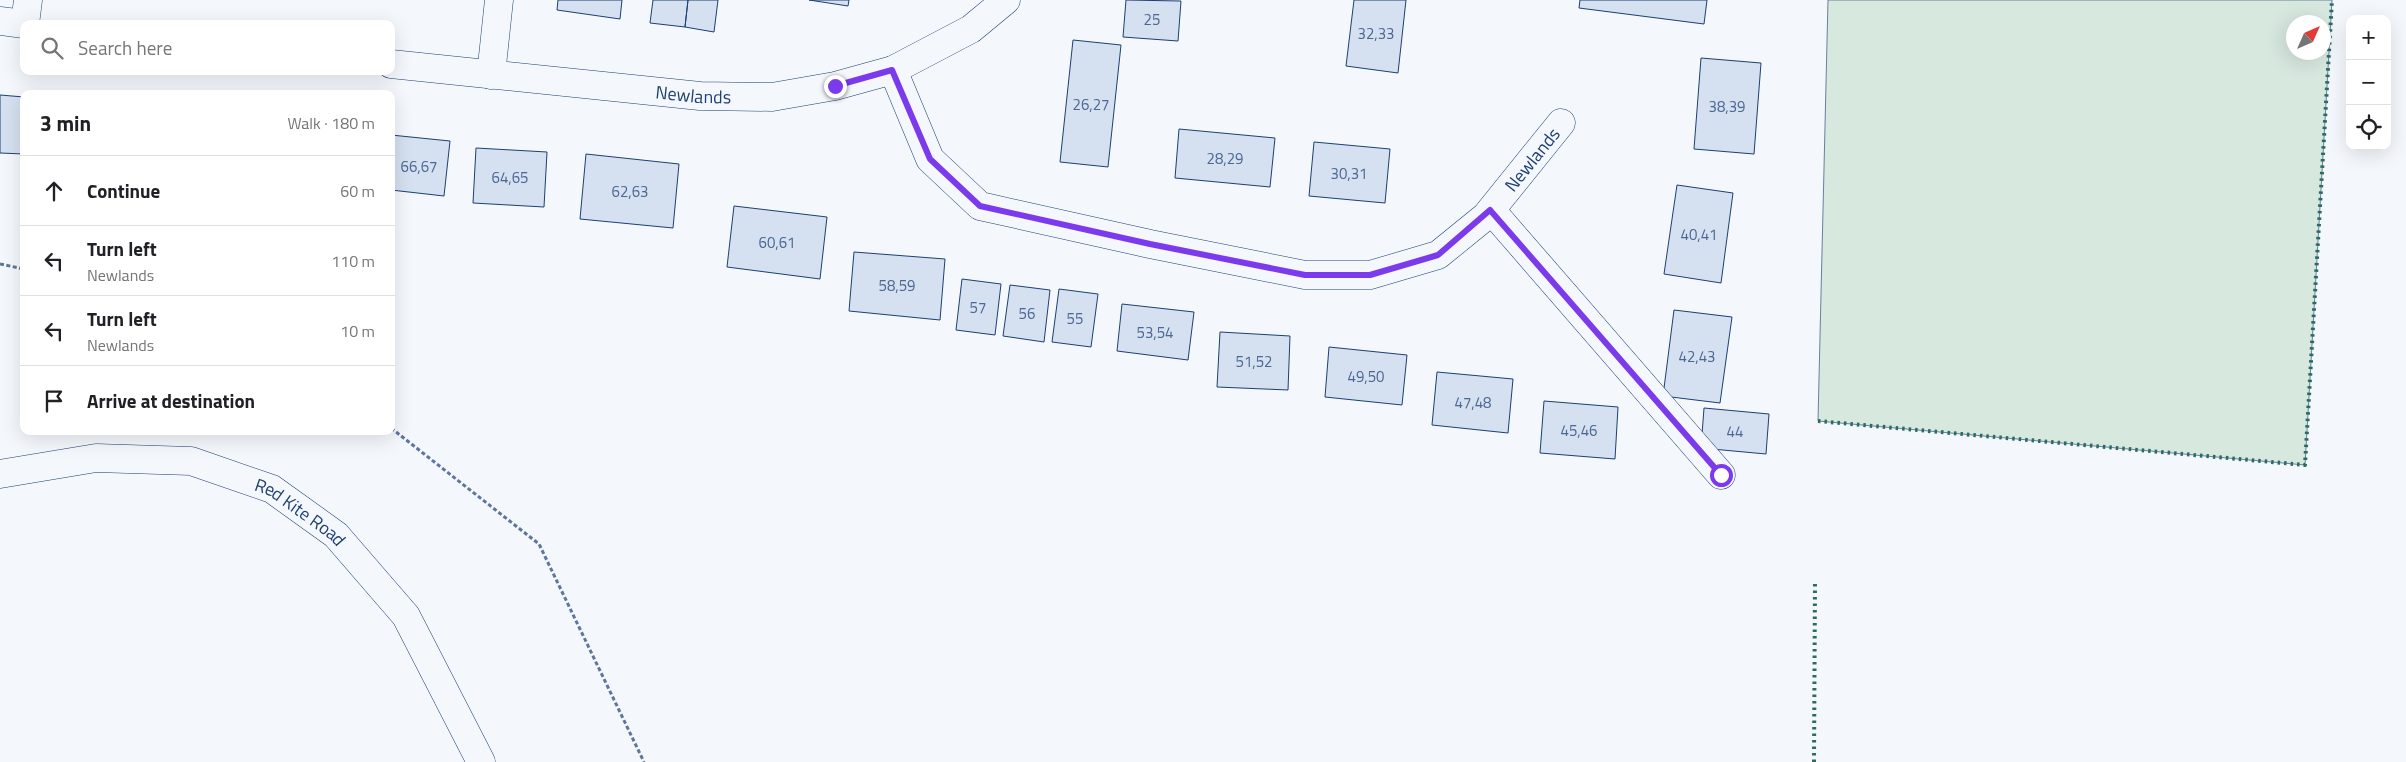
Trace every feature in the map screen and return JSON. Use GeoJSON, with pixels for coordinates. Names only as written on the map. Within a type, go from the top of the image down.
{"type":"FeatureCollection","features":[{"type":"Feature","properties":{"kind":"street"},"geometry":{"type":"LineString","coordinates":[[25,20],[28,0]]}},
{"type":"Feature","properties":{"kind":"street"},"geometry":{"type":"LineString","coordinates":[[491,74],[499,0]]}},
{"type":"Feature","properties":{"kind":"street","name":"Newlands"},"geometry":{"type":"LineString","coordinates":[[395,64],[700,96],[772,97],[835,86],[892,70],[971,29],[1006,0]]}},
{"type":"Feature","properties":{"kind":"street"},"geometry":{"type":"LineString","coordinates":[[0,21],[20,24]]}},
{"type":"Feature","properties":{"kind":"street","name":"Newlands"},"geometry":{"type":"LineString","coordinates":[[892,70],[930,159],[980,206],[1150,244],[1305,275],[1370,275],[1438,255],[1490,210],[1561,123]]}},
{"type":"Feature","properties":{"kind":"street"},"geometry":{"type":"LineString","coordinates":[[1490,210],[1721,475]]}},
{"type":"Feature","properties":{"kind":"street","name":"Red Kite Road"},"geometry":{"type":"LineString","coordinates":[[0,474],[96,458],[191,461],[272,489],[336,534],[406,616],[481,762]]}},
{"type":"Feature","properties":{"kind":"path"},"geometry":{"type":"LineString","coordinates":[[0,264],[20,268]]}},
{"type":"Feature","properties":{"kind":"path"},"geometry":{"type":"LineString","coordinates":[[395,431],[539,544],[644,762]]}},
{"type":"Feature","properties":{"kind":"shaded area"},"geometry":{"type":"Polygon","coordinates":[[[1828,0],[2332,0],[2331,17],[2331,15],[2286,15],[2286,60],[2329,60],[2305,465],[1818,421],[1828,0]]]}},
{"type":"Feature","properties":{"kind":"building"},"geometry":{"type":"Polygon","coordinates":[[[558,0],[622,0],[620,19],[557,10],[558,0]]]}},
{"type":"Feature","properties":{"kind":"building"},"geometry":{"type":"Polygon","coordinates":[[[653,0],[688,0],[685,27],[650,23],[653,0]]]}},
{"type":"Feature","properties":{"kind":"building"},"geometry":{"type":"Polygon","coordinates":[[[688,0],[718,0],[714,32],[685,27],[688,0]]]}},
{"type":"Feature","properties":{"kind":"building"},"geometry":{"type":"Polygon","coordinates":[[[809,0],[849,0],[848,6],[809,0]]]}},
{"type":"Feature","properties":{"kind":"building"},"geometry":{"type":"Polygon","coordinates":[[[1126,0],[1181,1],[1178,41],[1123,37],[1126,0]]]}},
{"type":"Feature","properties":{"kind":"building"},"geometry":{"type":"Polygon","coordinates":[[[1354,0],[1406,0],[1398,73],[1346,66],[1354,0]]]}},
{"type":"Feature","properties":{"kind":"building"},"geometry":{"type":"Polygon","coordinates":[[[1580,0],[1707,0],[1704,24],[1579,8],[1580,0]]]}},
{"type":"Feature","properties":{"kind":"building"},"geometry":{"type":"Polygon","coordinates":[[[1073,40],[1121,45],[1108,167],[1060,162],[1073,40]]]}},
{"type":"Feature","properties":{"kind":"building"},"geometry":{"type":"Polygon","coordinates":[[[1701,58],[1761,63],[1754,154],[1694,149],[1701,58]]]}},
{"type":"Feature","properties":{"kind":"building"},"geometry":{"type":"Polygon","coordinates":[[[0,95],[20,97],[20,154],[0,153],[0,95]]]}},
{"type":"Feature","properties":{"kind":"building"},"geometry":{"type":"Polygon","coordinates":[[[1179,129],[1275,138],[1270,187],[1175,178],[1179,129]]]}},
{"type":"Feature","properties":{"kind":"building"},"geometry":{"type":"Polygon","coordinates":[[[395,135],[450,141],[444,196],[395,190],[395,135]]]}},
{"type":"Feature","properties":{"kind":"building"},"geometry":{"type":"Polygon","coordinates":[[[1314,142],[1390,149],[1385,203],[1309,196],[1314,142]]]}},
{"type":"Feature","properties":{"kind":"building"},"geometry":{"type":"Polygon","coordinates":[[[476,148],[547,152],[544,207],[473,203],[476,148]]]}},
{"type":"Feature","properties":{"kind":"building"},"geometry":{"type":"Polygon","coordinates":[[[586,154],[679,164],[673,228],[580,219],[586,154]]]}},
{"type":"Feature","properties":{"kind":"building"},"geometry":{"type":"Polygon","coordinates":[[[1677,185],[1733,193],[1721,283],[1664,274],[1677,185]]]}},
{"type":"Feature","properties":{"kind":"building"},"geometry":{"type":"Polygon","coordinates":[[[734,206],[827,217],[820,279],[727,267],[734,206]]]}},
{"type":"Feature","properties":{"kind":"building"},"geometry":{"type":"Polygon","coordinates":[[[854,252],[945,259],[940,320],[849,311],[854,252]]]}},
{"type":"Feature","properties":{"kind":"building"},"geometry":{"type":"Polygon","coordinates":[[[962,279],[1001,284],[995,335],[956,330],[962,279]]]}},
{"type":"Feature","properties":{"kind":"building"},"geometry":{"type":"Polygon","coordinates":[[[1010,285],[1050,290],[1044,342],[1003,336],[1010,285]]]}},
{"type":"Feature","properties":{"kind":"building"},"geometry":{"type":"Polygon","coordinates":[[[1059,289],[1098,294],[1091,347],[1052,342],[1059,289]]]}},
{"type":"Feature","properties":{"kind":"building"},"geometry":{"type":"Polygon","coordinates":[[[1122,304],[1194,312],[1188,360],[1117,351],[1122,304]]]}},
{"type":"Feature","properties":{"kind":"building"},"geometry":{"type":"Polygon","coordinates":[[[1674,310],[1732,317],[1720,403],[1663,396],[1674,310]]]}},
{"type":"Feature","properties":{"kind":"building"},"geometry":{"type":"Polygon","coordinates":[[[1220,332],[1290,336],[1288,390],[1217,387],[1220,332]]]}},
{"type":"Feature","properties":{"kind":"building"},"geometry":{"type":"Polygon","coordinates":[[[1329,347],[1407,355],[1402,405],[1325,397],[1329,347]]]}},
{"type":"Feature","properties":{"kind":"building"},"geometry":{"type":"Polygon","coordinates":[[[1437,372],[1513,379],[1508,433],[1432,425],[1437,372]]]}},
{"type":"Feature","properties":{"kind":"building"},"geometry":{"type":"Polygon","coordinates":[[[1544,401],[1618,407],[1615,459],[1540,453],[1544,401]]]}},
{"type":"Feature","properties":{"kind":"building"},"geometry":{"type":"Polygon","coordinates":[[[1704,408],[1769,414],[1766,454],[1701,448],[1704,408]]]}},
{"type":"Feature","properties":{"kind":"hedge"},"geometry":{"type":"LineString","coordinates":[[1818,421],[2305,465],[2332,0]]}},
{"type":"Feature","properties":{"kind":"hedge"},"geometry":{"type":"LineString","coordinates":[[1814,762],[1815,580]]}},
{"type":"Feature","properties":{"kind":"route"},"geometry":{"type":"LineString","coordinates":[[835,86],[892,70],[930,159],[980,206],[1150,244],[1305,275],[1370,275],[1438,255],[1486,216],[1490,210],[1721,475]]}}]}
